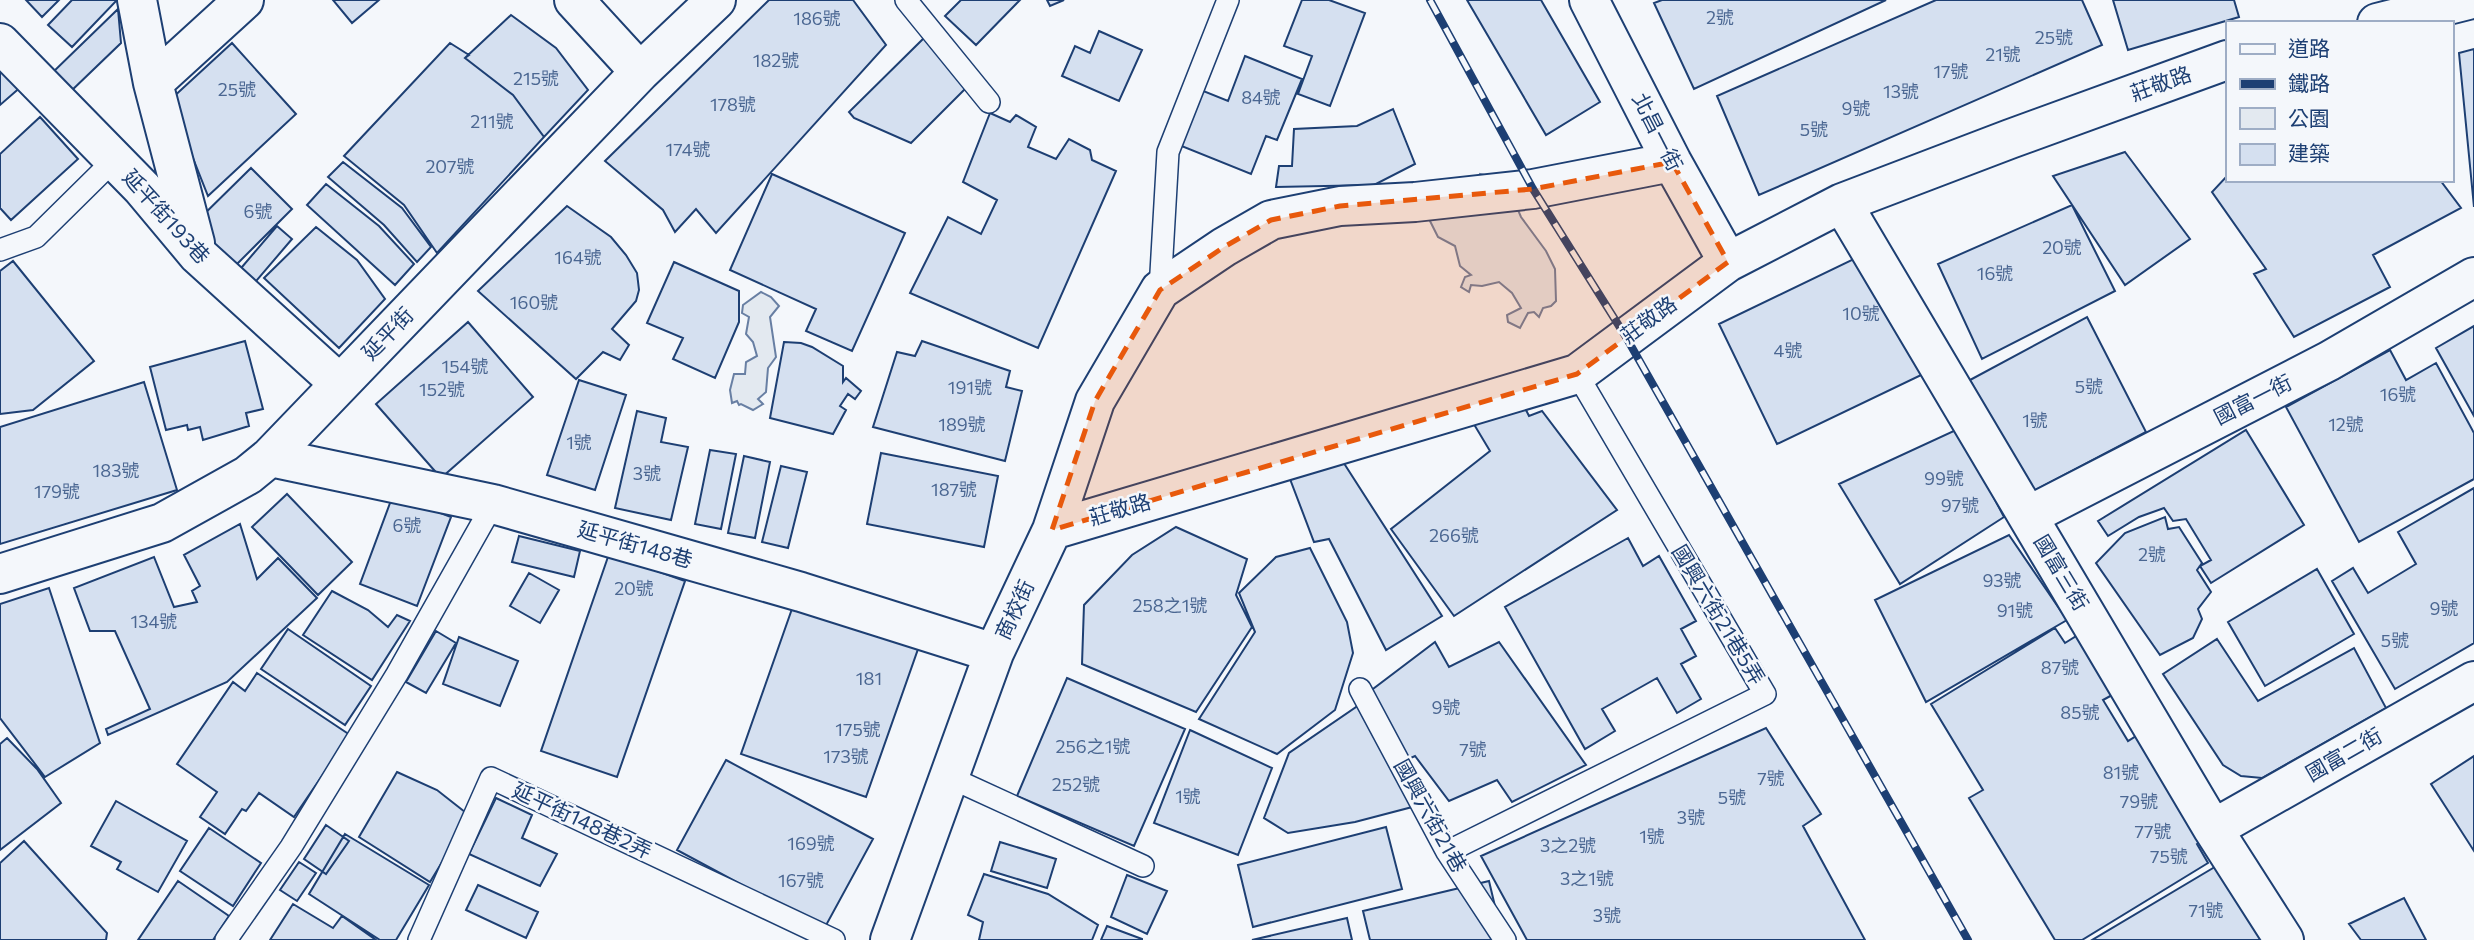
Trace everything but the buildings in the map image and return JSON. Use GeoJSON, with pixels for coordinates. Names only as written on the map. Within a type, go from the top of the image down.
{"type":"FeatureCollection","features":[{"type":"Feature","properties":{"kind":"street"},"geometry":{"type":"LineString","coordinates":[[137,0],[153,82],[198,255]]}},
{"type":"Feature","properties":{"kind":"street"},"geometry":{"type":"LineString","coordinates":[[153,82],[244,0]]}},
{"type":"Feature","properties":{"kind":"street"},"geometry":{"type":"LineString","coordinates":[[573,0],[640,72]]}},
{"type":"Feature","properties":{"kind":"street","name":"延平街"},"geometry":{"type":"LineString","coordinates":[[0,574],[162,523],[248,475],[270,457],[640,72],[716,0]]}},
{"type":"Feature","properties":{"kind":"street"},"geometry":{"type":"LineString","coordinates":[[2385,21],[2468,0]]}},
{"type":"Feature","properties":{"kind":"street","name":"北昌一街"},"geometry":{"type":"LineString","coordinates":[[1595,2],[1672,162],[1728,262]]}},
{"type":"Feature","properties":{"kind":"street","name":"延平街193巷"},"geometry":{"type":"LineString","coordinates":[[0,43],[142,188],[198,255],[340,384]]}},
{"type":"Feature","properties":{"kind":"street","name":"莊敬路"},"geometry":{"type":"LineString","coordinates":[[1052,530],[1577,374],[1728,262],[1842,203],[2226,60]]}},
{"type":"Feature","properties":{"kind":"street"},"geometry":{"type":"LineString","coordinates":[[1160,290],[1224,247],[1271,220],[1340,206],[1415,202],[1533,189],[1672,162]]}},
{"type":"Feature","properties":{"kind":"street","name":"國富三街"},"geometry":{"type":"LineString","coordinates":[[1842,203],[2213,829],[2284,940]]}},
{"type":"Feature","properties":{"kind":"street","name":"國富一街"},"geometry":{"type":"LineString","coordinates":[[2028,516],[2329,361],[2474,277]]}},
{"type":"Feature","properties":{"kind":"street","name":"商校街"},"geometry":{"type":"LineString","coordinates":[[890,940],[994,653],[1052,530],[1095,401],[1160,290]]}},
{"type":"Feature","properties":{"kind":"street","name":"延平街148巷"},"geometry":{"type":"LineString","coordinates":[[270,457],[493,504],[801,592],[994,653]]}},
{"type":"Feature","properties":{"kind":"street","name":"國富二街"},"geometry":{"type":"LineString","coordinates":[[2213,829],[2474,681]]}},
{"type":"Feature","properties":{"kind":"lane"},"geometry":{"type":"LineString","coordinates":[[906,0],[989,102]]}},
{"type":"Feature","properties":{"kind":"lane"},"geometry":{"type":"LineString","coordinates":[[1160,290],[1168,152],[1228,0]]}},
{"type":"Feature","properties":{"kind":"lane"},"geometry":{"type":"LineString","coordinates":[[0,250],[36,237],[114,160]]}},
{"type":"Feature","properties":{"kind":"lane","name":"國興六街21巷5弄"},"geometry":{"type":"LineString","coordinates":[[1447,852],[1765,694],[1577,374]]}},
{"type":"Feature","properties":{"kind":"lane"},"geometry":{"type":"LineString","coordinates":[[226,940],[291,846],[397,674],[493,504]]}},
{"type":"Feature","properties":{"kind":"lane","name":"國興六街21巷"},"geometry":{"type":"LineString","coordinates":[[1360,689],[1447,852],[1506,940]]}},
{"type":"Feature","properties":{"kind":"lane","name":"延平街148巷2弄"},"geometry":{"type":"LineString","coordinates":[[419,940],[491,778],[834,940]]}},
{"type":"Feature","properties":{"kind":"lane"},"geometry":{"type":"LineString","coordinates":[[949,778],[1143,866]]}},
{"type":"Feature","properties":{"kind":"highlighted area"},"geometry":{"type":"Polygon","coordinates":[[[1672,162],[1728,262],[1577,374],[1052,530],[1095,401],[1160,290],[1224,247],[1271,220],[1340,206],[1533,189],[1672,162]]]}},
{"type":"Feature","properties":{"kind":"green space"},"geometry":{"type":"Polygon","coordinates":[[[1480,174],[1493,177],[1513,198],[1521,217],[1546,251],[1555,269],[1556,301],[1543,308],[1539,317],[1534,312],[1528,313],[1520,328],[1508,322],[1507,315],[1521,308],[1512,293],[1499,282],[1482,286],[1471,285],[1469,292],[1461,287],[1465,277],[1471,275],[1460,266],[1455,246],[1438,237],[1428,217],[1475,184],[1480,174]]]}},
{"type":"Feature","properties":{"kind":"green space"},"geometry":{"type":"Polygon","coordinates":[[[761,292],[771,297],[779,306],[770,317],[776,357],[768,368],[766,392],[758,399],[763,404],[753,410],[739,405],[737,401],[732,403],[730,390],[734,374],[745,374],[746,362],[757,356],[753,342],[746,334],[749,317],[742,313],[743,305],[761,292]]]}},
{"type":"Feature","properties":{"kind":"railway"},"geometry":{"type":"LineString","coordinates":[[1430,0],[1533,189],[1626,337],[1968,940]]}}]}
